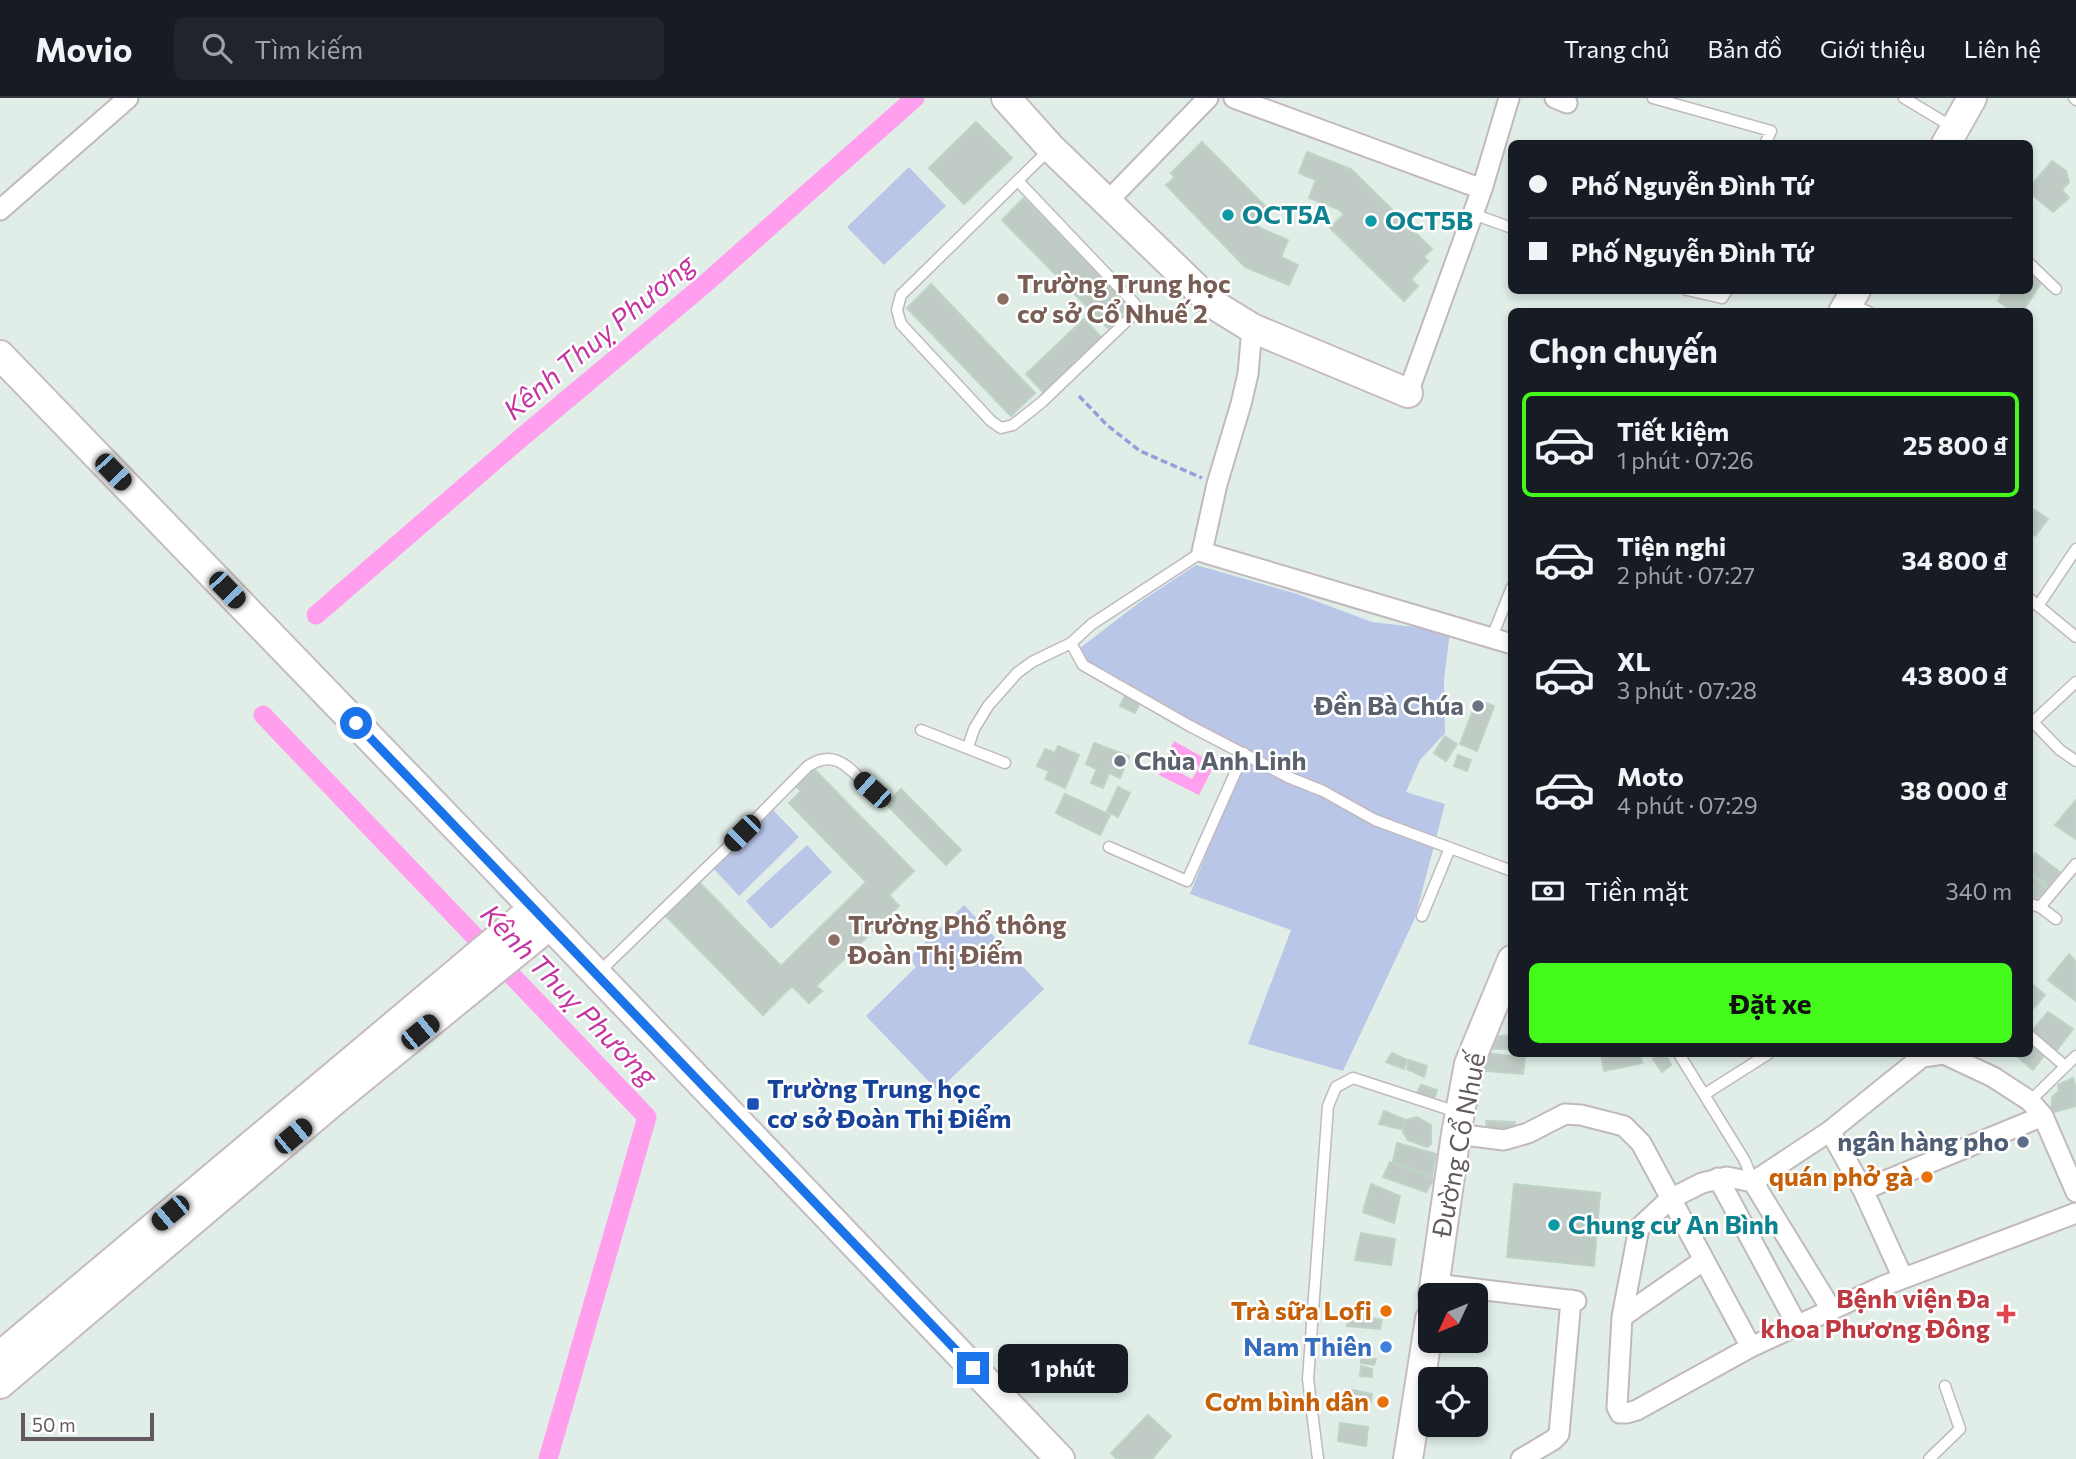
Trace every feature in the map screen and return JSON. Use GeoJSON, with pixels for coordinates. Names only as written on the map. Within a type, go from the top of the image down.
{"type":"FeatureCollection","features":[{"type":"Feature","properties":{"kind":"street"},"geometry":{"type":"LineString","coordinates":[[0,209],[128,98]]}},
{"type":"Feature","properties":{"kind":"street"},"geometry":{"type":"LineString","coordinates":[[1006,98],[1051,148],[1213,304],[1252,328],[1408,393],[1482,189],[1509,98]]}},
{"type":"Feature","properties":{"kind":"street"},"geometry":{"type":"LineString","coordinates":[[1107,202],[1208,98]]}},
{"type":"Feature","properties":{"kind":"street"},"geometry":{"type":"LineString","coordinates":[[1234,98],[1482,189]]}},
{"type":"Feature","properties":{"kind":"street"},"geometry":{"type":"LineString","coordinates":[[1950,136],[1972,98]]}},
{"type":"Feature","properties":{"kind":"street"},"geometry":{"type":"LineString","coordinates":[[1252,328],[1246,384],[1217,484],[1202,552],[1508,642]]}},
{"type":"Feature","properties":{"kind":"street"},"geometry":{"type":"LineString","coordinates":[[0,355],[1060,1459]]}},
{"type":"Feature","properties":{"kind":"street"},"geometry":{"type":"LineString","coordinates":[[0,1356],[542,917]]}},
{"type":"Feature","properties":{"kind":"street","name":"Đường Cổ Nhuế"},"geometry":{"type":"LineString","coordinates":[[1435,1283],[1469,1064],[1508,970]]}},
{"type":"Feature","properties":{"kind":"street"},"geometry":{"type":"LineString","coordinates":[[0,1384],[335,1100],[475,973]]}},
{"type":"Feature","properties":{"kind":"street"},"geometry":{"type":"LineString","coordinates":[[1921,1057],[1830,1131],[1753,1182],[1727,1177],[1702,1183],[1670,1199],[1639,1228],[1622,1317],[1617,1398],[1620,1413],[1637,1410],[1751,1347],[1831,1309],[1903,1278],[2076,1213]]}},
{"type":"Feature","properties":{"kind":"street"},"geometry":{"type":"LineString","coordinates":[[1973,1060],[1993,1077],[2030,1101],[2043,1116],[2076,1192]]}},
{"type":"Feature","properties":{"kind":"street"},"geometry":{"type":"LineString","coordinates":[[1458,1124],[1504,1140],[1528,1133],[1564,1114],[1581,1115],[1624,1126],[1641,1143],[1751,1347]]}},
{"type":"Feature","properties":{"kind":"street"},"geometry":{"type":"LineString","coordinates":[[1863,1190],[2043,1116]]}},
{"type":"Feature","properties":{"kind":"street"},"geometry":{"type":"LineString","coordinates":[[1830,1131],[1863,1190],[1903,1278]]}},
{"type":"Feature","properties":{"kind":"street"},"geometry":{"type":"LineString","coordinates":[[1718,1178],[1797,1325]]}},
{"type":"Feature","properties":{"kind":"street"},"geometry":{"type":"LineString","coordinates":[[1753,1182],[1831,1309]]}},
{"type":"Feature","properties":{"kind":"street"},"geometry":{"type":"LineString","coordinates":[[1622,1317],[1704,1260]]}},
{"type":"Feature","properties":{"kind":"street"},"geometry":{"type":"LineString","coordinates":[[1488,1294],[1574,1301],[1559,1434],[1521,1459]]}},
{"type":"Feature","properties":{"kind":"street"},"geometry":{"type":"LineString","coordinates":[[1408,1459],[1425,1353]]}},
{"type":"Feature","properties":{"kind":"lane"},"geometry":{"type":"LineString","coordinates":[[1653,98],[1770,131],[1767,140]]}},
{"type":"Feature","properties":{"kind":"lane"},"geometry":{"type":"LineString","coordinates":[[1904,98],[1950,136]]}},
{"type":"Feature","properties":{"kind":"lane"},"geometry":{"type":"LineString","coordinates":[[1018,181],[1135,304],[1134,314],[1042,402],[1013,425],[1001,428],[991,421],[901,324],[897,310],[901,295],[1051,148]]}},
{"type":"Feature","properties":{"kind":"lane"},"geometry":{"type":"LineString","coordinates":[[1473,214],[1508,227]]}},
{"type":"Feature","properties":{"kind":"lane"},"geometry":{"type":"LineString","coordinates":[[2033,267],[2056,289]]}},
{"type":"Feature","properties":{"kind":"lane"},"geometry":{"type":"LineString","coordinates":[[1704,294],[1722,298],[1724,294]]}},
{"type":"Feature","properties":{"kind":"lane"},"geometry":{"type":"LineString","coordinates":[[2076,549],[2034,602],[2076,637]]}},
{"type":"Feature","properties":{"kind":"lane"},"geometry":{"type":"LineString","coordinates":[[968,747],[974,729],[988,706],[1017,673],[1032,662],[1071,643],[1092,624],[1202,552]]}},
{"type":"Feature","properties":{"kind":"lane"},"geometry":{"type":"LineString","coordinates":[[1492,637],[1508,597]]}},
{"type":"Feature","properties":{"kind":"lane"},"geometry":{"type":"LineString","coordinates":[[1071,643],[1083,665],[1190,726],[1288,777],[1323,791],[1375,820],[1508,870]]}},
{"type":"Feature","properties":{"kind":"lane"},"geometry":{"type":"LineString","coordinates":[[2033,719],[2076,682]]}},
{"type":"Feature","properties":{"kind":"lane"},"geometry":{"type":"LineString","coordinates":[[2033,723],[2060,750],[2076,761]]}},
{"type":"Feature","properties":{"kind":"lane"},"geometry":{"type":"LineString","coordinates":[[921,730],[1004,763]]}},
{"type":"Feature","properties":{"kind":"lane"},"geometry":{"type":"LineString","coordinates":[[1109,847],[1187,881],[1244,753]]}},
{"type":"Feature","properties":{"kind":"lane"},"geometry":{"type":"LineString","coordinates":[[597,974],[808,766],[828,757],[837,760],[872,790]]}},
{"type":"Feature","properties":{"kind":"lane"},"geometry":{"type":"LineString","coordinates":[[1422,916],[1450,848]]}},
{"type":"Feature","properties":{"kind":"lane"},"geometry":{"type":"LineString","coordinates":[[2056,919],[2035,905],[2076,864]]}},
{"type":"Feature","properties":{"kind":"lane"},"geometry":{"type":"LineString","coordinates":[[2033,1039],[2065,1066]]}},
{"type":"Feature","properties":{"kind":"lane"},"geometry":{"type":"LineString","coordinates":[[2030,1101],[2076,1056]]}},
{"type":"Feature","properties":{"kind":"lane"},"geometry":{"type":"LineString","coordinates":[[1681,1057],[1745,1161],[1753,1182]]}},
{"type":"Feature","properties":{"kind":"lane"},"geometry":{"type":"LineString","coordinates":[[1705,1094],[1763,1057]]}},
{"type":"Feature","properties":{"kind":"lane"},"geometry":{"type":"LineString","coordinates":[[1318,1459],[1308,1379],[1328,1106],[1336,1087],[1353,1078],[1458,1124]]}},
{"type":"Feature","properties":{"kind":"lane"},"geometry":{"type":"LineString","coordinates":[[1929,1459],[1960,1429],[1945,1385]]}},
{"type":"Feature","properties":{"kind":"path"},"geometry":{"type":"LineString","coordinates":[[1079,396],[1107,425],[1140,451],[1217,484]]}},
{"type":"Feature","properties":{"kind":"shaded area"},"geometry":{"type":"Polygon","coordinates":[[[909,167],[946,206],[884,265],[847,227],[909,167]]]}},
{"type":"Feature","properties":{"kind":"shaded area"},"geometry":{"type":"Polygon","coordinates":[[[1196,565],[1297,594],[1372,622],[1450,631],[1444,680],[1445,733],[1420,760],[1406,792],[1445,804],[1415,918],[1343,1071],[1248,1044],[1291,930],[1190,894],[1249,749],[1228,741],[1082,659],[1080,648],[1140,602],[1196,565]]]}},
{"type":"Feature","properties":{"kind":"shaded area"},"geometry":{"type":"Polygon","coordinates":[[[1174,741],[1215,764],[1199,795],[1159,775],[1174,741]],[[1184,757],[1175,770],[1192,779],[1198,765],[1184,757]]]}},
{"type":"Feature","properties":{"kind":"shaded area"},"geometry":{"type":"Polygon","coordinates":[[[773,810],[799,837],[739,896],[713,868],[773,810]]]}},
{"type":"Feature","properties":{"kind":"shaded area"},"geometry":{"type":"Polygon","coordinates":[[[807,845],[832,872],[771,929],[746,901],[807,845]]]}},
{"type":"Feature","properties":{"kind":"shaded area"},"geometry":{"type":"Polygon","coordinates":[[[964,905],[1044,989],[938,1091],[866,1016],[916,967],[909,958],[964,905]]]}},
{"type":"Feature","properties":{"kind":"building"},"geometry":{"type":"Polygon","coordinates":[[[976,122],[1012,158],[964,204],[929,168],[976,122]]]}},
{"type":"Feature","properties":{"kind":"building","name":"OCT5A"},"geometry":{"type":"Polygon","coordinates":[[[1202,142],[1268,209],[1254,222],[1260,228],[1288,240],[1281,257],[1298,265],[1289,285],[1245,267],[1166,185],[1175,177],[1171,173],[1202,142]]]}},
{"type":"Feature","properties":{"kind":"building","name":"OCT5B"},"geometry":{"type":"Polygon","coordinates":[[[1307,152],[1351,169],[1432,249],[1424,257],[1428,261],[1411,279],[1418,286],[1404,301],[1330,228],[1344,214],[1309,198],[1316,180],[1299,173],[1307,152]]]}},
{"type":"Feature","properties":{"kind":"building"},"geometry":{"type":"Polygon","coordinates":[[[2052,161],[2066,171],[2069,182],[2062,190],[2069,198],[2053,212],[2033,195],[2033,183],[2052,161]]]}},
{"type":"Feature","properties":{"kind":"building"},"geometry":{"type":"Polygon","coordinates":[[[1024,198],[1130,306],[1108,328],[1002,220],[1024,198]]]}},
{"type":"Feature","properties":{"kind":"building"},"geometry":{"type":"Polygon","coordinates":[[[2033,274],[2043,280],[2025,308],[2008,308],[1998,301],[2002,294],[2033,294],[2033,274]]]}},
{"type":"Feature","properties":{"kind":"building"},"geometry":{"type":"Polygon","coordinates":[[[931,284],[1035,393],[1011,416],[907,308],[931,284]]]}},
{"type":"Feature","properties":{"kind":"building"},"geometry":{"type":"Polygon","coordinates":[[[1084,319],[1102,338],[1044,393],[1026,374],[1084,319]]]}},
{"type":"Feature","properties":{"kind":"building"},"geometry":{"type":"Polygon","coordinates":[[[2033,509],[2048,519],[2035,536],[2033,535],[2033,509]]]}},
{"type":"Feature","properties":{"kind":"building"},"geometry":{"type":"Polygon","coordinates":[[[1126,694],[1141,701],[1135,713],[1120,706],[1126,694]]]}},
{"type":"Feature","properties":{"kind":"building"},"geometry":{"type":"Polygon","coordinates":[[[1477,700],[1494,706],[1477,751],[1460,744],[1477,700]]]}},
{"type":"Feature","properties":{"kind":"building"},"geometry":{"type":"Polygon","coordinates":[[[1445,736],[1457,744],[1446,761],[1434,753],[1445,736]]]}},
{"type":"Feature","properties":{"kind":"building"},"geometry":{"type":"Polygon","coordinates":[[[1094,743],[1129,756],[1120,778],[1109,773],[1103,788],[1091,783],[1097,769],[1086,764],[1094,743]]]}},
{"type":"Feature","properties":{"kind":"building"},"geometry":{"type":"Polygon","coordinates":[[[1058,746],[1079,755],[1065,788],[1045,779],[1049,771],[1037,766],[1045,749],[1055,753],[1058,746]]]}},
{"type":"Feature","properties":{"kind":"building"},"geometry":{"type":"Polygon","coordinates":[[[1458,755],[1471,760],[1467,771],[1454,766],[1458,755]]]}},
{"type":"Feature","properties":{"kind":"building"},"geometry":{"type":"Polygon","coordinates":[[[814,769],[914,871],[889,895],[899,906],[816,986],[822,991],[809,1003],[792,986],[763,1015],[665,915],[699,882],[781,966],[866,882],[789,803],[801,791],[796,786],[814,769]]]}},
{"type":"Feature","properties":{"kind":"building"},"geometry":{"type":"Polygon","coordinates":[[[1118,787],[1130,793],[1118,817],[1107,811],[1118,787]]]}},
{"type":"Feature","properties":{"kind":"building"},"geometry":{"type":"Polygon","coordinates":[[[901,789],[961,850],[946,865],[886,804],[901,789]]]}},
{"type":"Feature","properties":{"kind":"building"},"geometry":{"type":"Polygon","coordinates":[[[1065,794],[1110,815],[1100,835],[1056,813],[1065,794]]]}},
{"type":"Feature","properties":{"kind":"building"},"geometry":{"type":"Polygon","coordinates":[[[2076,800],[2076,839],[2055,825],[2076,800]]]}},
{"type":"Feature","properties":{"kind":"building"},"geometry":{"type":"Polygon","coordinates":[[[2035,853],[2061,873],[2048,887],[2033,873],[2035,853]]]}},
{"type":"Feature","properties":{"kind":"building"},"geometry":{"type":"Polygon","coordinates":[[[2033,876],[2047,889],[2033,902],[2033,876]]]}},
{"type":"Feature","properties":{"kind":"building"},"geometry":{"type":"Polygon","coordinates":[[[2069,954],[2076,962],[2076,1001],[2048,980],[2069,954]]]}},
{"type":"Feature","properties":{"kind":"building"},"geometry":{"type":"Polygon","coordinates":[[[2033,985],[2045,995],[2033,1009],[2033,985]]]}},
{"type":"Feature","properties":{"kind":"building"},"geometry":{"type":"Polygon","coordinates":[[[2048,1012],[2073,1029],[2056,1051],[2033,1035],[2033,1030],[2048,1012]]]}},
{"type":"Feature","properties":{"kind":"building"},"geometry":{"type":"Polygon","coordinates":[[[1508,1035],[1508,1049],[1483,1049],[1489,1037],[1508,1035]]]}},
{"type":"Feature","properties":{"kind":"building"},"geometry":{"type":"Polygon","coordinates":[[[2036,1044],[2046,1053],[2033,1070],[2018,1057],[2033,1057],[2033,1046],[2036,1044]]]}},
{"type":"Feature","properties":{"kind":"building"},"geometry":{"type":"Polygon","coordinates":[[[1479,1052],[1525,1058],[1523,1074],[1475,1070],[1479,1052]]]}},
{"type":"Feature","properties":{"kind":"building"},"geometry":{"type":"Polygon","coordinates":[[[1392,1053],[1407,1060],[1404,1069],[1386,1062],[1392,1053]]]}},
{"type":"Feature","properties":{"kind":"building"},"geometry":{"type":"Polygon","coordinates":[[[1602,1057],[1641,1057],[1642,1063],[1604,1071],[1602,1057]]]}},
{"type":"Feature","properties":{"kind":"building"},"geometry":{"type":"Polygon","coordinates":[[[1667,1057],[1671,1065],[1662,1072],[1653,1059],[1667,1057]]]}},
{"type":"Feature","properties":{"kind":"building"},"geometry":{"type":"Polygon","coordinates":[[[1409,1060],[1427,1066],[1424,1077],[1407,1069],[1409,1060]]]}},
{"type":"Feature","properties":{"kind":"building"},"geometry":{"type":"Polygon","coordinates":[[[2073,1078],[2076,1106],[2051,1113],[2052,1097],[2059,1091],[2058,1085],[2073,1078]]]}},
{"type":"Feature","properties":{"kind":"building"},"geometry":{"type":"Polygon","coordinates":[[[1421,1085],[1437,1090],[1434,1099],[1417,1093],[1421,1085]]]}},
{"type":"Feature","properties":{"kind":"building"},"geometry":{"type":"Polygon","coordinates":[[[1384,1111],[1406,1120],[1401,1129],[1379,1124],[1384,1111]]]}},
{"type":"Feature","properties":{"kind":"building"},"geometry":{"type":"Polygon","coordinates":[[[1417,1117],[1431,1125],[1431,1144],[1427,1147],[1408,1140],[1403,1132],[1406,1120],[1417,1117]]]}},
{"type":"Feature","properties":{"kind":"building"},"geometry":{"type":"Polygon","coordinates":[[[1486,1121],[1515,1122],[1512,1134],[1487,1132],[1486,1121]]]}},
{"type":"Feature","properties":{"kind":"building"},"geometry":{"type":"Polygon","coordinates":[[[1397,1143],[1436,1154],[1432,1177],[1393,1161],[1397,1143]]]}},
{"type":"Feature","properties":{"kind":"building"},"geometry":{"type":"Polygon","coordinates":[[[1390,1162],[1434,1179],[1426,1192],[1383,1177],[1390,1162]]]}},
{"type":"Feature","properties":{"kind":"building"},"geometry":{"type":"Polygon","coordinates":[[[1371,1184],[1400,1196],[1394,1223],[1363,1212],[1371,1184]]]}},
{"type":"Feature","properties":{"kind":"building","name":"Chung cư An Bình"},"geometry":{"type":"Polygon","coordinates":[[[1514,1184],[1600,1193],[1594,1266],[1507,1257],[1514,1184]]]}},
{"type":"Feature","properties":{"kind":"building"},"geometry":{"type":"Polygon","coordinates":[[[1361,1233],[1395,1239],[1391,1265],[1355,1260],[1361,1233]]]}},
{"type":"Feature","properties":{"kind":"building"},"geometry":{"type":"Polygon","coordinates":[[[1350,1314],[1382,1320],[1380,1329],[1347,1326],[1350,1314]]]}},
{"type":"Feature","properties":{"kind":"building"},"geometry":{"type":"Polygon","coordinates":[[[1361,1358],[1376,1359],[1374,1365],[1361,1363],[1361,1358]]]}},
{"type":"Feature","properties":{"kind":"building"},"geometry":{"type":"Polygon","coordinates":[[[1361,1366],[1372,1369],[1372,1377],[1360,1376],[1361,1366]]]}},
{"type":"Feature","properties":{"kind":"building"},"geometry":{"type":"Polygon","coordinates":[[[1348,1389],[1372,1394],[1371,1402],[1348,1400],[1348,1389]]]}},
{"type":"Feature","properties":{"kind":"building"},"geometry":{"type":"Polygon","coordinates":[[[1148,1415],[1171,1436],[1152,1459],[1117,1459],[1111,1453],[1148,1415]]]}},
{"type":"Feature","properties":{"kind":"building"},"geometry":{"type":"Polygon","coordinates":[[[1340,1423],[1368,1427],[1366,1446],[1338,1441],[1340,1423]]]}},
{"type":"Feature","properties":{"kind":"waterway","name":"Kênh Thuỵ Phương"},"geometry":{"type":"LineString","coordinates":[[316,615],[706,283],[915,98]]}},
{"type":"Feature","properties":{"kind":"waterway","name":"Kênh Thuỵ Phương"},"geometry":{"type":"LineString","coordinates":[[263,715],[647,1117],[548,1459]]}},
{"type":"Feature","properties":{"kind":"place","name":"OCT5A"},"geometry":{"type":"Point","coordinates":[1228,215]}},
{"type":"Feature","properties":{"kind":"place","name":"OCT5B"},"geometry":{"type":"Point","coordinates":[1371,221]}},
{"type":"Feature","properties":{"kind":"place","name":"Trường Trung học cơ sở Cổ Nhuế 2"},"geometry":{"type":"Point","coordinates":[1003,299]}},
{"type":"Feature","properties":{"kind":"place","name":"Đền Bà Chúa"},"geometry":{"type":"Point","coordinates":[1478,706]}},
{"type":"Feature","properties":{"kind":"place","name":"Chùa Anh Linh"},"geometry":{"type":"Point","coordinates":[1120,761]}},
{"type":"Feature","properties":{"kind":"place","name":"Trường Phổ thông Đoàn Thị Điểm"},"geometry":{"type":"Point","coordinates":[834,940]}},
{"type":"Feature","properties":{"kind":"place","name":"Trường Trung học cơ sở Đoàn Thị Điểm"},"geometry":{"type":"Point","coordinates":[753,1104]}},
{"type":"Feature","properties":{"kind":"place","name":"ngân hàng pho"},"geometry":{"type":"Point","coordinates":[2023,1142]}},
{"type":"Feature","properties":{"kind":"place","name":"quán phở gà"},"geometry":{"type":"Point","coordinates":[1927,1177]}},
{"type":"Feature","properties":{"kind":"place","name":"Chung cư An Bình"},"geometry":{"type":"Point","coordinates":[1554,1225]}},
{"type":"Feature","properties":{"kind":"place","name":"Trà sữa Lofi"},"geometry":{"type":"Point","coordinates":[1386,1311]}},
{"type":"Feature","properties":{"kind":"place","name":"Bệnh viện Đa khoa Phương Đông"},"geometry":{"type":"Point","coordinates":[2006,1314]}},
{"type":"Feature","properties":{"kind":"place","name":"Nam Thiên"},"geometry":{"type":"Point","coordinates":[1386,1347]}},
{"type":"Feature","properties":{"kind":"place","name":"Cơm bình dân"},"geometry":{"type":"Point","coordinates":[1383,1402]}},
{"type":"Feature","properties":{"kind":"route"},"geometry":{"type":"LineString","coordinates":[[356,723],[973,1368]]}}]}
